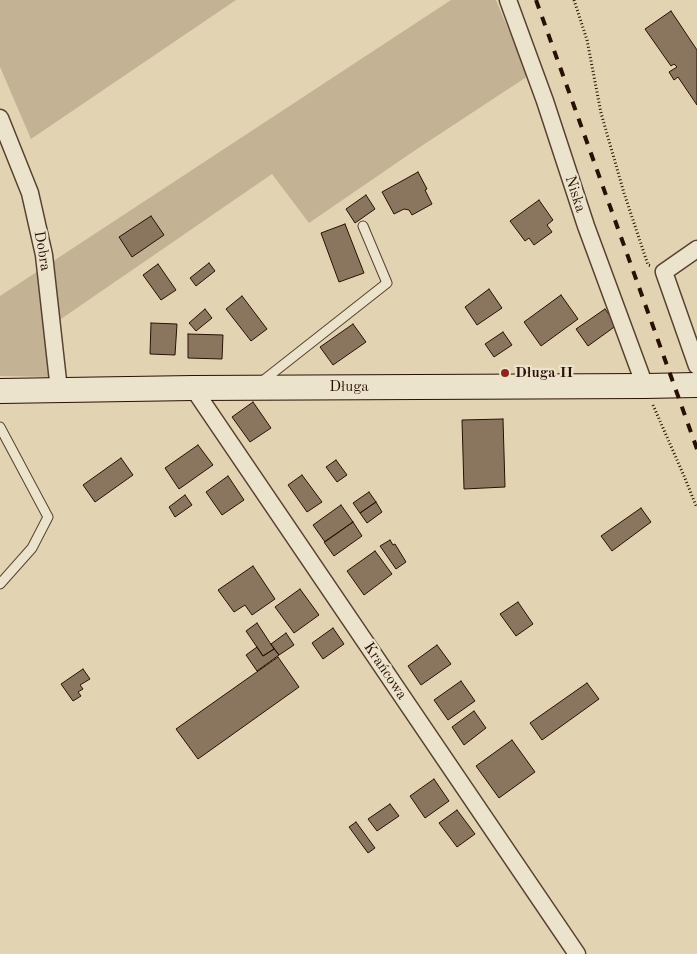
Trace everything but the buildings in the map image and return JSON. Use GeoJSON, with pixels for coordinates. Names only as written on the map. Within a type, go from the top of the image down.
{"type":"FeatureCollection","features":[{"type":"Feature","properties":{"kind":"street","name":"Niska"},"geometry":{"type":"LineString","coordinates":[[508,0],[545,101],[586,226],[645,386]]}},
{"type":"Feature","properties":{"kind":"street","name":"Dobra"},"geometry":{"type":"LineString","coordinates":[[0,118],[30,193],[44,255],[59,390]]}},
{"type":"Feature","properties":{"kind":"street"},"geometry":{"type":"LineString","coordinates":[[697,249],[664,272],[697,366]]}},
{"type":"Feature","properties":{"kind":"street","name":"Długa"},"geometry":{"type":"LineString","coordinates":[[0,391],[697,384]]}},
{"type":"Feature","properties":{"kind":"street","name":"Krańcowa"},"geometry":{"type":"LineString","coordinates":[[193,388],[577,954]]}},
{"type":"Feature","properties":{"kind":"lane"},"geometry":{"type":"LineString","coordinates":[[254,388],[387,282],[363,226]]}},
{"type":"Feature","properties":{"kind":"lane"},"geometry":{"type":"LineString","coordinates":[[0,427],[48,517],[32,548],[0,584]]}},
{"type":"Feature","properties":{"kind":"path"},"geometry":{"type":"LineString","coordinates":[[574,0],[587,40],[601,113],[624,193],[648,265],[664,272]]}},
{"type":"Feature","properties":{"kind":"path"},"geometry":{"type":"LineString","coordinates":[[645,386],[697,508]]}},
{"type":"Feature","properties":{"kind":"shaded area"},"geometry":{"type":"Polygon","coordinates":[[[0,0],[236,0],[31,139],[0,67],[0,0]]]}},
{"type":"Feature","properties":{"kind":"shaded area"},"geometry":{"type":"Polygon","coordinates":[[[451,0],[496,0],[528,76],[309,223],[272,174],[58,321],[54,377],[0,376],[0,296],[451,0]]]}},
{"type":"Feature","properties":{"kind":"railway"},"geometry":{"type":"LineString","coordinates":[[536,0],[697,449]]}},
{"type":"Feature","properties":{"kind":"place","name":"Długa II"},"geometry":{"type":"Point","coordinates":[505,373]}}]}
